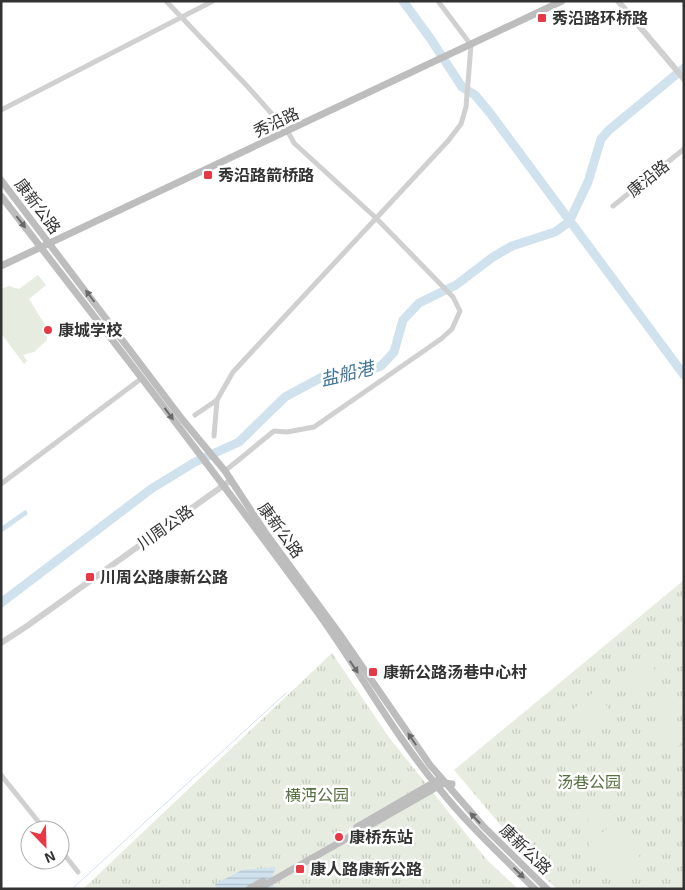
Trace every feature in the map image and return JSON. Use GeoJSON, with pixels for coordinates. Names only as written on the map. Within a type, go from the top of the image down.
{"type":"FeatureCollection","features":[{"type":"Feature","properties":{"kind":"main road","name":"秀沿路"},"geometry":{"type":"LineString","coordinates":[[1,266],[562,1]]}},
{"type":"Feature","properties":{"kind":"main road","name":"康新公路"},"geometry":{"type":"LineString","coordinates":[[1,180],[176,412],[231,480],[265,532],[339,633],[439,783],[547,889]]}},
{"type":"Feature","properties":{"kind":"main road","name":"康新公路"},"geometry":{"type":"LineString","coordinates":[[1,196],[142,378],[319,615],[376,700],[475,830],[536,889]]}},
{"type":"Feature","properties":{"kind":"main road"},"geometry":{"type":"LineString","coordinates":[[249,889],[439,783],[452,784]]}},
{"type":"Feature","properties":{"kind":"main road"},"geometry":{"type":"LineString","coordinates":[[258,889],[439,783]]}},
{"type":"Feature","properties":{"kind":"street"},"geometry":{"type":"LineString","coordinates":[[166,1],[288,132],[294,143],[376,218],[454,297],[460,311],[452,329],[419,355],[314,427],[287,432],[274,431],[223,469]]}},
{"type":"Feature","properties":{"kind":"street"},"geometry":{"type":"LineString","coordinates":[[1,110],[213,1]]}},
{"type":"Feature","properties":{"kind":"street"},"geometry":{"type":"LineString","coordinates":[[195,415],[216,400],[234,372],[462,124],[466,107],[471,45],[438,1]]}},
{"type":"Feature","properties":{"kind":"street"},"geometry":{"type":"LineString","coordinates":[[618,1],[684,79]]}},
{"type":"Feature","properties":{"kind":"street","name":"康沿路"},"geometry":{"type":"LineString","coordinates":[[613,206],[684,149]]}},
{"type":"Feature","properties":{"kind":"street"},"geometry":{"type":"LineString","coordinates":[[1,484],[142,378]]}},
{"type":"Feature","properties":{"kind":"street"},"geometry":{"type":"LineString","coordinates":[[214,436],[216,400]]}},
{"type":"Feature","properties":{"kind":"street","name":"川周公路"},"geometry":{"type":"LineString","coordinates":[[1,643],[28,626],[231,480]]}},
{"type":"Feature","properties":{"kind":"street"},"geometry":{"type":"LineString","coordinates":[[1,775],[37,820]]}},
{"type":"Feature","properties":{"kind":"street"},"geometry":{"type":"LineString","coordinates":[[70,862],[78,872]]}},
{"type":"Feature","properties":{"kind":"green space"},"geometry":{"type":"Polygon","coordinates":[[[38,275],[46,285],[29,299],[47,328],[47,340],[34,352],[23,355],[27,361],[24,364],[1,333],[1,289],[9,286],[19,289],[38,275]]]}},
{"type":"Feature","properties":{"kind":"green space","name":"汤巷公园"},"geometry":{"type":"Polygon","coordinates":[[[684,580],[684,889],[557,889],[546,879],[454,770],[684,580]]]}},
{"type":"Feature","properties":{"kind":"green space","name":"横沔公园"},"geometry":{"type":"Polygon","coordinates":[[[332,653],[388,736],[486,859],[518,889],[83,889],[332,653]]]}},
{"type":"Feature","properties":{"kind":"green space"},"geometry":{"type":"Polygon","coordinates":[[[647,663],[652,664],[655,670],[648,679],[633,688],[621,687],[621,679],[625,671],[647,663]]]}},
{"type":"Feature","properties":{"kind":"green space"},"geometry":{"type":"Polygon","coordinates":[[[663,689],[678,708],[668,716],[653,697],[663,689]]]}},
{"type":"Feature","properties":{"kind":"green space"},"geometry":{"type":"Polygon","coordinates":[[[595,691],[610,710],[587,729],[572,710],[595,691]]]}},
{"type":"Feature","properties":{"kind":"green space"},"geometry":{"type":"Polygon","coordinates":[[[670,723],[684,741],[673,750],[659,732],[670,723]]]}},
{"type":"Feature","properties":{"kind":"green space"},"geometry":{"type":"Polygon","coordinates":[[[593,797],[610,818],[595,829],[579,808],[593,797]]]}},
{"type":"Feature","properties":{"kind":"green space"},"geometry":{"type":"Polygon","coordinates":[[[613,824],[643,861],[617,881],[588,844],[613,824]]]}},
{"type":"Feature","properties":{"kind":"water"},"geometry":{"type":"Polygon","coordinates":[[[276,867],[271,880],[275,889],[217,889],[215,884],[242,870],[276,867]]]}},
{"type":"Feature","properties":{"kind":"waterway"},"geometry":{"type":"LineString","coordinates":[[403,1],[462,87],[475,95],[490,113],[684,375]]}},
{"type":"Feature","properties":{"kind":"waterway","name":"盐船港"},"geometry":{"type":"LineString","coordinates":[[1,603],[151,489],[195,462],[239,442],[285,397],[324,376],[367,371],[381,366],[394,352],[403,320],[419,303],[456,285],[493,257],[512,246],[555,232],[569,222],[588,182],[601,139],[609,130],[684,68]]}},
{"type":"Feature","properties":{"kind":"waterway"},"geometry":{"type":"LineString","coordinates":[[1,530],[25,513]]}},
{"type":"Feature","properties":{"kind":"waterway"},"geometry":{"type":"LineString","coordinates":[[72,889],[286,693]]}},
{"type":"Feature","properties":{"kind":"place","name":"秀沿路环桥路"},"geometry":{"type":"Point","coordinates":[542,18]}},
{"type":"Feature","properties":{"kind":"place","name":"秀沿路箭桥路"},"geometry":{"type":"Point","coordinates":[208,175]}},
{"type":"Feature","properties":{"kind":"place","name":"康城学校"},"geometry":{"type":"Point","coordinates":[48,330]}},
{"type":"Feature","properties":{"kind":"place","name":"川周公路康新公路"},"geometry":{"type":"Point","coordinates":[90,577]}},
{"type":"Feature","properties":{"kind":"place","name":"康新公路汤巷中心村"},"geometry":{"type":"Point","coordinates":[373,672]}},
{"type":"Feature","properties":{"kind":"place","name":"康桥东站"},"geometry":{"type":"Point","coordinates":[339,837]}},
{"type":"Feature","properties":{"kind":"place","name":"康人路康新公路"},"geometry":{"type":"Point","coordinates":[300,869]}}]}
